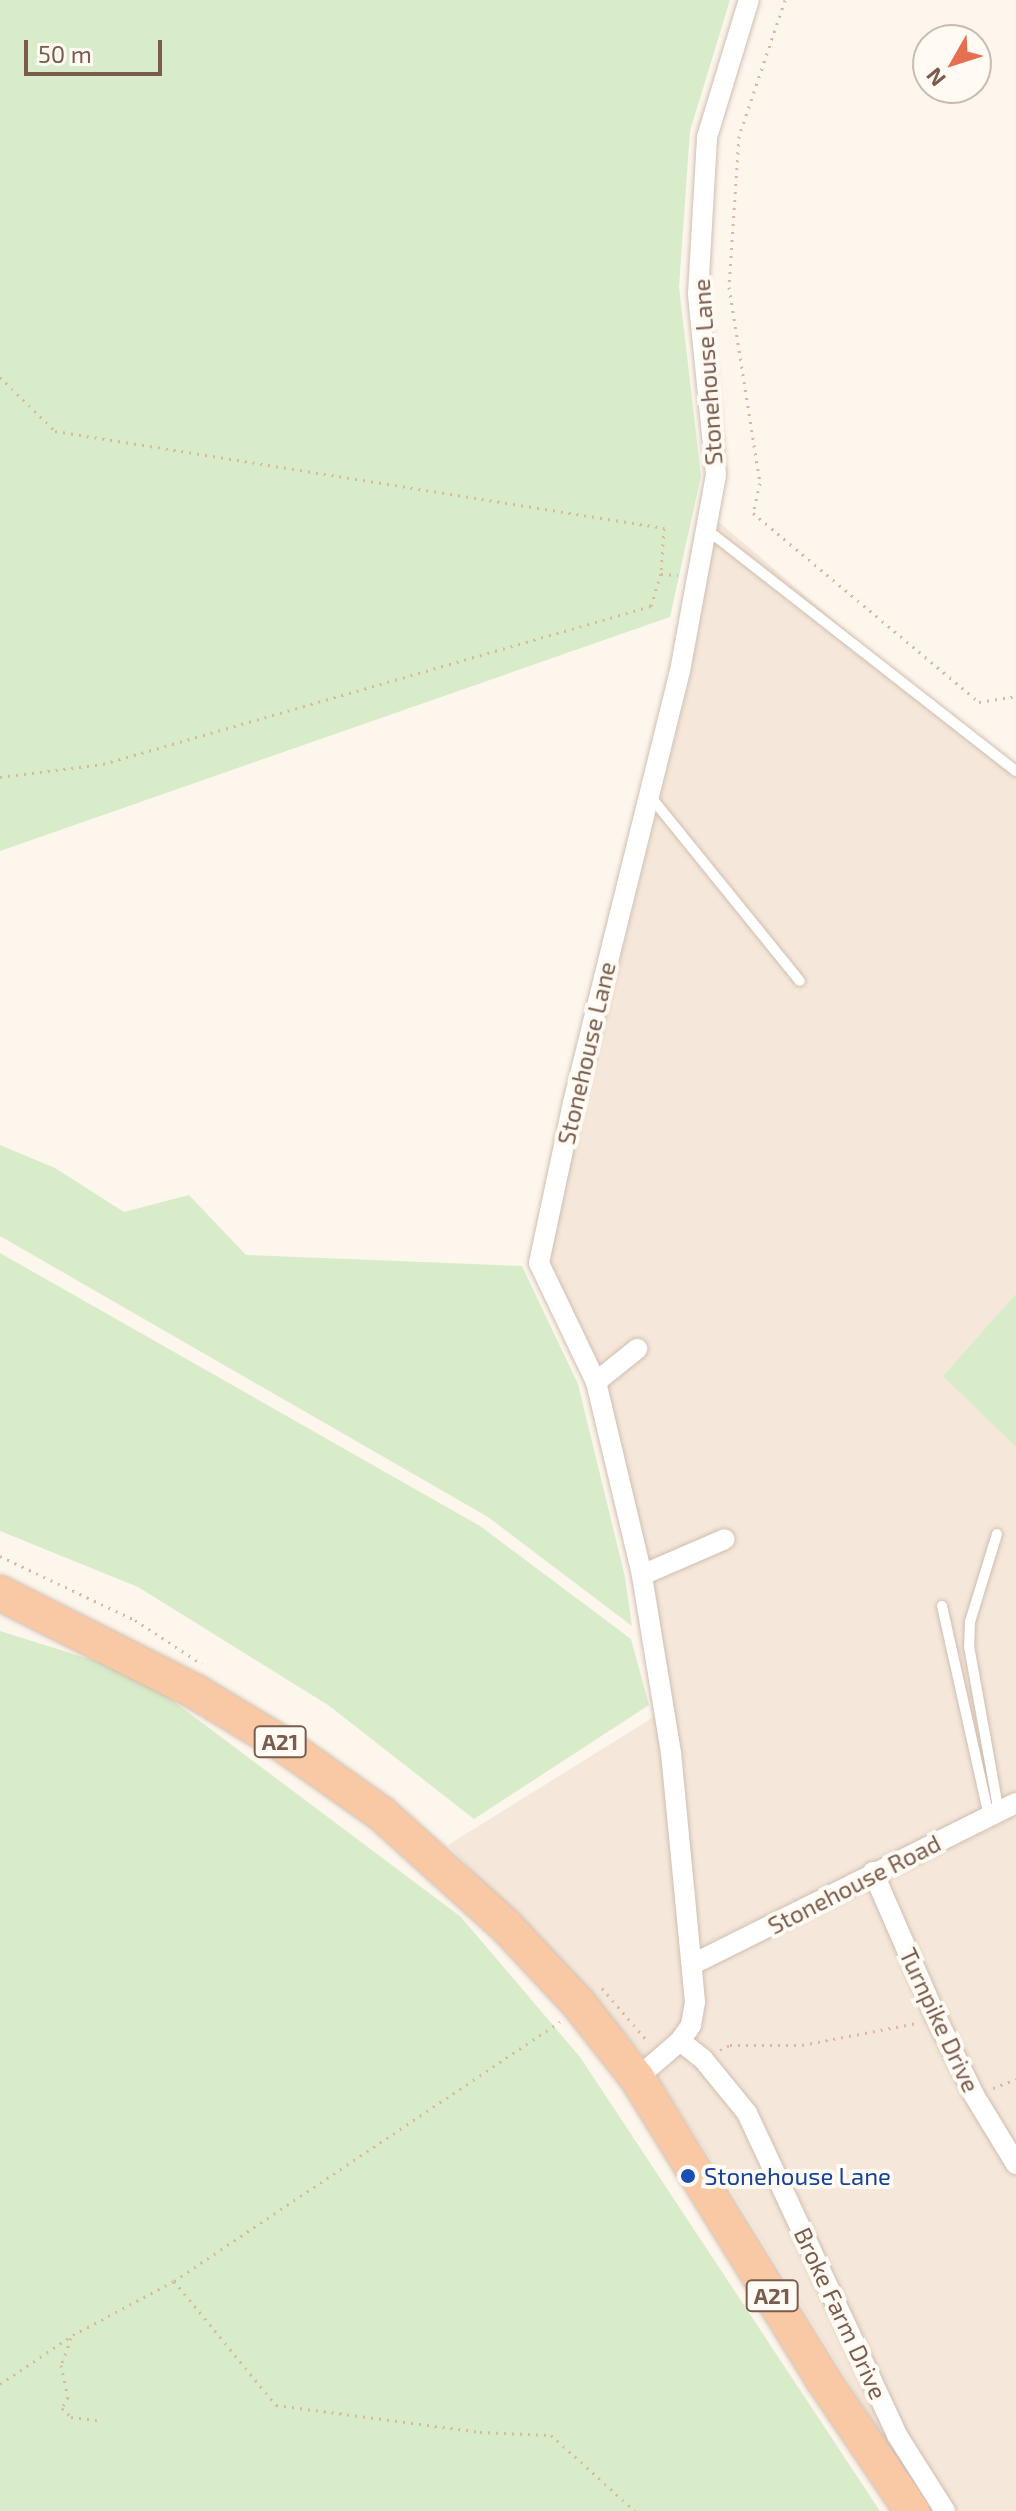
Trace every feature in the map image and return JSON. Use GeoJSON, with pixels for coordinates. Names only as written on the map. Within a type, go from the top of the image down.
{"type":"FeatureCollection","features":[{"type":"Feature","properties":{"kind":"highway","name":"A21"},"geometry":{"type":"LineString","coordinates":[[0,1593],[196,1692],[259,1729],[382,1814],[458,1879],[528,1948],[637,2078],[829,2389],[912,2511]]}},
{"type":"Feature","properties":{"kind":"highway","name":"A21"},"geometry":{"type":"LineString","coordinates":[[0,1618],[111,1650]]}},
{"type":"Feature","properties":{"kind":"street","name":"Stonehouse Lane"},"geometry":{"type":"LineString","coordinates":[[637,2078],[680,2041],[694,2015],[693,1964],[671,1753],[642,1575],[596,1382],[539,1263],[573,1103],[680,671],[716,475],[698,294],[707,137],[749,0]]}},
{"type":"Feature","properties":{"kind":"street"},"geometry":{"type":"LineString","coordinates":[[596,1382],[637,1349]]}},
{"type":"Feature","properties":{"kind":"street"},"geometry":{"type":"LineString","coordinates":[[642,1575],[725,1539]]}},
{"type":"Feature","properties":{"kind":"street","name":"Stonehouse Road"},"geometry":{"type":"LineString","coordinates":[[693,1964],[1001,1811]]}},
{"type":"Feature","properties":{"kind":"street","name":"Turnpike Drive"},"geometry":{"type":"LineString","coordinates":[[873,1872],[974,2095],[1016,2164]]}},
{"type":"Feature","properties":{"kind":"street","name":"Broke Farm Drive"},"geometry":{"type":"LineString","coordinates":[[680,2041],[703,2059],[747,2113],[897,2435],[945,2511]]}},
{"type":"Feature","properties":{"kind":"lane"},"geometry":{"type":"LineString","coordinates":[[706,529],[1016,771]]}},
{"type":"Feature","properties":{"kind":"lane"},"geometry":{"type":"LineString","coordinates":[[648,793],[800,981]]}},
{"type":"Feature","properties":{"kind":"lane"},"geometry":{"type":"LineString","coordinates":[[997,1534],[970,1622],[969,1646],[1001,1811]]}},
{"type":"Feature","properties":{"kind":"lane"},"geometry":{"type":"LineString","coordinates":[[942,1606],[1001,1811]]}},
{"type":"Feature","properties":{"kind":"path"},"geometry":{"type":"LineString","coordinates":[[785,0],[739,136],[729,287],[760,483],[753,513],[979,702],[1016,696]]}},
{"type":"Feature","properties":{"kind":"path"},"geometry":{"type":"LineString","coordinates":[[0,377],[55,431],[664,528],[661,574],[651,606],[103,764],[0,777]]}},
{"type":"Feature","properties":{"kind":"path"},"geometry":{"type":"LineString","coordinates":[[661,574],[697,576]]}},
{"type":"Feature","properties":{"kind":"path"},"geometry":{"type":"LineString","coordinates":[[703,2059],[730,2045],[802,2045],[937,2019]]}},
{"type":"Feature","properties":{"kind":"path"},"geometry":{"type":"LineString","coordinates":[[0,2384],[73,2335],[174,2281],[563,2020]]}},
{"type":"Feature","properties":{"kind":"path"},"geometry":{"type":"LineString","coordinates":[[974,2095],[1016,2079]]}},
{"type":"Feature","properties":{"kind":"path"},"geometry":{"type":"LineString","coordinates":[[174,2281],[276,2405],[480,2432],[551,2435],[635,2511]]}},
{"type":"Feature","properties":{"kind":"path"},"geometry":{"type":"LineString","coordinates":[[73,2335],[61,2365],[68,2397],[62,2408],[71,2417],[97,2420]]}},
{"type":"Feature","properties":{"kind":"shaded area"},"geometry":{"type":"Polygon","coordinates":[[[718,521],[1016,776],[1016,2511],[928,2511],[727,2184],[639,2049],[448,1845],[673,1705],[597,1366],[546,1261],[690,676],[718,521]]]}},
{"type":"Feature","properties":{"kind":"green space"},"geometry":{"type":"Polygon","coordinates":[[[0,0],[730,0],[690,131],[679,287],[701,476],[670,617],[0,851],[0,0]]]}},
{"type":"Feature","properties":{"kind":"green space"},"geometry":{"type":"Polygon","coordinates":[[[0,1145],[55,1168],[124,1212],[189,1195],[246,1255],[522,1266],[578,1384],[625,1577],[632,1626],[488,1517],[0,1236],[0,1145]]]}},
{"type":"Feature","properties":{"kind":"green space"},"geometry":{"type":"Polygon","coordinates":[[[0,1253],[480,1526],[631,1639],[649,1705],[474,1819],[328,1705],[138,1587],[0,1531],[0,1253]]]}},
{"type":"Feature","properties":{"kind":"green space"},"geometry":{"type":"Polygon","coordinates":[[[1016,1294],[1016,1447],[943,1376],[1016,1294]]]}},
{"type":"Feature","properties":{"kind":"green space"},"geometry":{"type":"Polygon","coordinates":[[[0,1631],[137,1674],[461,1917],[580,2057],[880,2511],[0,2511],[0,1631]]]}},
{"type":"Feature","properties":{"kind":"place","name":"Stonehouse Lane"},"geometry":{"type":"Point","coordinates":[688,2176]}}]}
